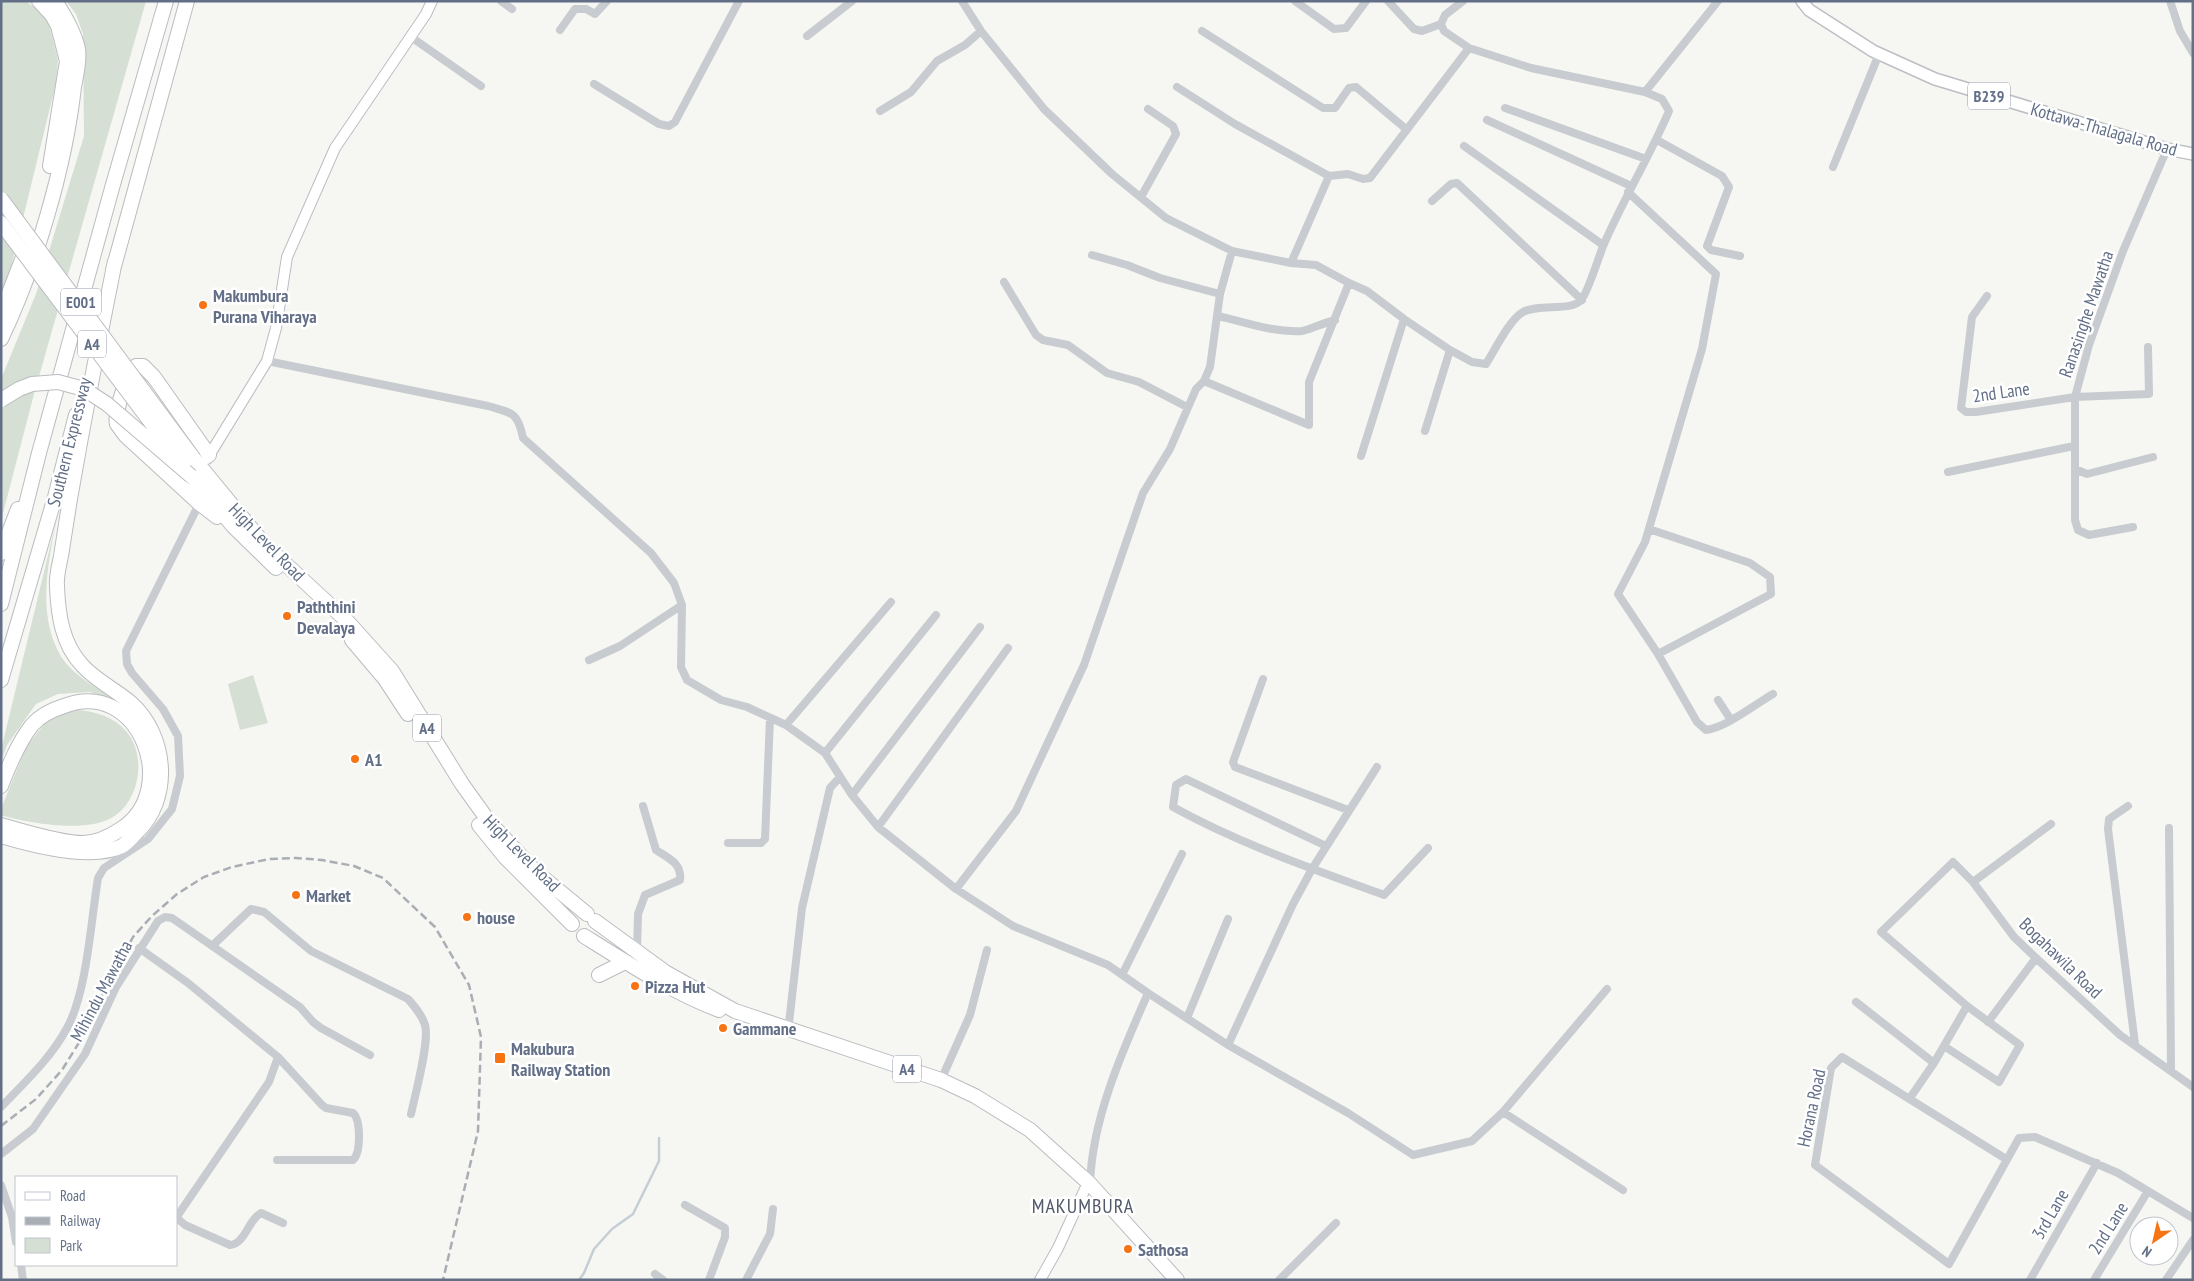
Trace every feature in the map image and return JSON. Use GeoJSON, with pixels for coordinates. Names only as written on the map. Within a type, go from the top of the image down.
{"type":"FeatureCollection","features":[{"type":"Feature","properties":{"kind":"highway"},"geometry":{"type":"LineString","coordinates":[[1,314],[28,243],[51,163],[67,62],[58,26],[52,15],[39,1]]}},
{"type":"Feature","properties":{"kind":"highway"},"geometry":{"type":"LineString","coordinates":[[1,339],[27,278],[44,223],[70,119],[78,51],[71,27],[55,1]]}},
{"type":"Feature","properties":{"kind":"highway","name":"Southern Expressway"},"geometry":{"type":"LineString","coordinates":[[1,604],[39,453],[109,198],[166,1]]}},
{"type":"Feature","properties":{"kind":"highway","name":"Southern Expressway"},"geometry":{"type":"LineString","coordinates":[[1,680],[56,497],[115,261],[188,1]]}},
{"type":"Feature","properties":{"kind":"highway","name":"High Level Road"},"geometry":{"type":"LineString","coordinates":[[1,199],[192,467],[202,498],[341,627],[385,679],[479,824],[506,856],[572,924]]}},
{"type":"Feature","properties":{"kind":"highway","name":"High Level Road"},"geometry":{"type":"LineString","coordinates":[[1,222],[192,467],[264,544],[347,621],[392,671],[462,784],[490,823],[536,872],[591,918],[665,972],[736,1011],[788,1032],[939,1086],[972,1101],[1026,1135],[1088,1186],[1168,1280]]}},
{"type":"Feature","properties":{"kind":"highway"},"geometry":{"type":"LineString","coordinates":[[1,836],[26,844],[80,852],[111,849],[123,845],[142,828],[152,812],[160,790],[160,762],[157,742],[144,718],[131,703],[82,665],[63,634],[59,617],[56,584],[83,426],[115,261]]}},
{"type":"Feature","properties":{"kind":"highway"},"geometry":{"type":"LineString","coordinates":[[202,498],[125,435],[117,424],[118,408],[131,372],[136,366],[143,366],[154,377],[209,455]]}},
{"type":"Feature","properties":{"kind":"highway"},"geometry":{"type":"LineString","coordinates":[[1,400],[19,389],[32,384],[58,382],[84,389],[192,467]]}},
{"type":"Feature","properties":{"kind":"highway"},"geometry":{"type":"LineString","coordinates":[[1,553],[39,453]]}},
{"type":"Feature","properties":{"kind":"highway"},"geometry":{"type":"LineString","coordinates":[[1,786],[20,742],[33,724],[47,712],[77,701],[98,701],[127,716],[145,742],[150,771],[148,790],[131,823],[106,839],[83,843],[30,833],[1,824]]}},
{"type":"Feature","properties":{"kind":"highway"},"geometry":{"type":"LineString","coordinates":[[579,915],[591,918],[595,931],[591,935],[578,935],[572,924],[579,915]]}},
{"type":"Feature","properties":{"kind":"highway","name":"High Level Road"},"geometry":{"type":"LineString","coordinates":[[584,936],[625,962],[700,1003],[942,1080],[975,1096],[1030,1130],[1088,1186],[1177,1280]]}},
{"type":"Feature","properties":{"kind":"highway"},"geometry":{"type":"LineString","coordinates":[[599,975],[625,962]]}},
{"type":"Feature","properties":{"kind":"main road","name":"Kottawa-Thalagala Road"},"geometry":{"type":"LineString","coordinates":[[1802,1],[1809,10],[1877,53],[1935,79],[2167,150],[2193,154]]}},
{"type":"Feature","properties":{"kind":"street"},"geometry":{"type":"LineString","coordinates":[[192,467],[209,455],[267,361],[276,328],[288,257],[335,148],[432,1]]}},
{"type":"Feature","properties":{"kind":"street"},"geometry":{"type":"LineString","coordinates":[[501,1],[512,9]]}},
{"type":"Feature","properties":{"kind":"street"},"geometry":{"type":"LineString","coordinates":[[560,30],[575,9],[586,9],[595,14],[607,1]]}},
{"type":"Feature","properties":{"kind":"street"},"geometry":{"type":"LineString","coordinates":[[594,84],[659,124],[670,126],[679,114],[739,1]]}},
{"type":"Feature","properties":{"kind":"street"},"geometry":{"type":"LineString","coordinates":[[807,36],[852,1]]}},
{"type":"Feature","properties":{"kind":"street"},"geometry":{"type":"LineString","coordinates":[[962,1],[981,32],[1044,109],[1112,174],[1166,218],[1232,251],[1291,263],[1316,265],[1367,291],[1450,350],[1472,362],[1486,364],[1506,332],[1522,312],[1535,306],[1573,306],[1582,300],[1603,245],[1669,111],[1662,98],[1645,92],[1531,68],[1469,48],[1444,31],[1441,24]]}},
{"type":"Feature","properties":{"kind":"street"},"geometry":{"type":"LineString","coordinates":[[1295,1],[1334,30],[1346,28],[1366,1]]}},
{"type":"Feature","properties":{"kind":"street"},"geometry":{"type":"LineString","coordinates":[[1388,1],[1414,29],[1422,31],[1441,24],[1445,15],[1463,1]]}},
{"type":"Feature","properties":{"kind":"street"},"geometry":{"type":"LineString","coordinates":[[1645,92],[1718,1]]}},
{"type":"Feature","properties":{"kind":"street"},"geometry":{"type":"LineString","coordinates":[[2170,1],[2180,31],[2193,53]]}},
{"type":"Feature","properties":{"kind":"street"},"geometry":{"type":"LineString","coordinates":[[1202,31],[1323,108],[1335,108],[1349,88],[1356,87],[1406,129]]}},
{"type":"Feature","properties":{"kind":"street"},"geometry":{"type":"LineString","coordinates":[[880,110],[912,92],[937,61],[965,45],[981,32]]}},
{"type":"Feature","properties":{"kind":"street"},"geometry":{"type":"LineString","coordinates":[[410,37],[481,86]]}},
{"type":"Feature","properties":{"kind":"street"},"geometry":{"type":"LineString","coordinates":[[1177,87],[1235,124],[1330,176],[1348,174],[1363,179],[1370,178],[1469,48]]}},
{"type":"Feature","properties":{"kind":"street"},"geometry":{"type":"LineString","coordinates":[[1832,163],[1877,53]]}},
{"type":"Feature","properties":{"kind":"street"},"geometry":{"type":"LineString","coordinates":[[1505,108],[1646,159]]}},
{"type":"Feature","properties":{"kind":"street"},"geometry":{"type":"LineString","coordinates":[[1141,198],[1176,134],[1173,126],[1148,109]]}},
{"type":"Feature","properties":{"kind":"street"},"geometry":{"type":"LineString","coordinates":[[1487,120],[1629,189],[1716,274],[1702,349],[1646,542],[1618,594],[1658,654],[1701,726],[1706,730],[1713,729],[1731,720],[1773,694]]}},
{"type":"Feature","properties":{"kind":"street"},"geometry":{"type":"LineString","coordinates":[[1656,140],[1722,176],[1729,188],[1707,246],[1711,250],[1740,256]]}},
{"type":"Feature","properties":{"kind":"street"},"geometry":{"type":"LineString","coordinates":[[1464,146],[1603,245]]}},
{"type":"Feature","properties":{"kind":"street","name":"Ranasinghe Mawatha"},"geometry":{"type":"LineString","coordinates":[[2133,527],[2089,535],[2078,530],[2075,520],[2075,396],[2089,345],[2123,251],[2167,150]]}},
{"type":"Feature","properties":{"kind":"street"},"geometry":{"type":"LineString","coordinates":[[1291,263],[1330,176]]}},
{"type":"Feature","properties":{"kind":"street"},"geometry":{"type":"LineString","coordinates":[[1432,201],[1451,184],[1456,183],[1582,300]]}},
{"type":"Feature","properties":{"kind":"street"},"geometry":{"type":"LineString","coordinates":[[956,889],[1016,811],[1084,665],[1142,493],[1170,449],[1187,407],[1196,389],[1204,381],[1210,366],[1220,294],[1232,251]]}},
{"type":"Feature","properties":{"kind":"street"},"geometry":{"type":"LineString","coordinates":[[1092,255],[1127,265],[1160,278],[1220,294]]}},
{"type":"Feature","properties":{"kind":"street"},"geometry":{"type":"LineString","coordinates":[[1004,282],[1036,335],[1043,340],[1068,344],[1106,373],[1139,382],[1187,407]]}},
{"type":"Feature","properties":{"kind":"street"},"geometry":{"type":"LineString","coordinates":[[1204,381],[1309,425],[1309,382],[1349,283]]}},
{"type":"Feature","properties":{"kind":"street","name":"2nd Lane"},"geometry":{"type":"LineString","coordinates":[[1988,296],[1972,317],[1961,408],[1966,412],[1976,412],[2075,396]]}},
{"type":"Feature","properties":{"kind":"street"},"geometry":{"type":"LineString","coordinates":[[1218,316],[1268,328],[1303,331],[1335,320]]}},
{"type":"Feature","properties":{"kind":"street"},"geometry":{"type":"LineString","coordinates":[[1361,456],[1404,319]]}},
{"type":"Feature","properties":{"kind":"street"},"geometry":{"type":"LineString","coordinates":[[2075,396],[2149,394],[2148,347]]}},
{"type":"Feature","properties":{"kind":"street"},"geometry":{"type":"LineString","coordinates":[[1425,431],[1450,350]]}},
{"type":"Feature","properties":{"kind":"street"},"geometry":{"type":"LineString","coordinates":[[267,361],[488,406],[512,413],[520,421],[523,438],[651,553],[674,583],[682,605],[681,667],[687,680],[721,700],[747,707],[786,725],[825,753],[852,795],[878,827],[956,889],[1014,926],[1108,965],[1228,1045],[1348,1114],[1413,1155],[1472,1141],[1503,1112],[1607,989]]}},
{"type":"Feature","properties":{"kind":"street"},"geometry":{"type":"LineString","coordinates":[[1948,472],[2074,446]]}},
{"type":"Feature","properties":{"kind":"street"},"geometry":{"type":"LineString","coordinates":[[2075,469],[2087,474],[2153,456]]}},
{"type":"Feature","properties":{"kind":"street"},"geometry":{"type":"LineString","coordinates":[[1,1107],[44,1062],[68,1027],[81,988],[98,878],[104,868],[148,839],[172,809],[180,776],[178,736],[163,709],[132,673],[127,664],[126,651],[202,498]]}},
{"type":"Feature","properties":{"kind":"street"},"geometry":{"type":"LineString","coordinates":[[1649,529],[1750,564],[1770,578],[1771,594],[1658,654]]}},
{"type":"Feature","properties":{"kind":"street"},"geometry":{"type":"LineString","coordinates":[[786,725],[892,602]]}},
{"type":"Feature","properties":{"kind":"street"},"geometry":{"type":"LineString","coordinates":[[589,660],[620,646],[682,605]]}},
{"type":"Feature","properties":{"kind":"street"},"geometry":{"type":"LineString","coordinates":[[825,753],[936,615]]}},
{"type":"Feature","properties":{"kind":"street"},"geometry":{"type":"LineString","coordinates":[[852,795],[980,627]]}},
{"type":"Feature","properties":{"kind":"street"},"geometry":{"type":"LineString","coordinates":[[878,827],[1008,648]]}},
{"type":"Feature","properties":{"kind":"street"},"geometry":{"type":"LineString","coordinates":[[1263,679],[1233,762],[1235,767],[1348,810]]}},
{"type":"Feature","properties":{"kind":"street"},"geometry":{"type":"LineString","coordinates":[[1718,700],[1731,720]]}},
{"type":"Feature","properties":{"kind":"street"},"geometry":{"type":"LineString","coordinates":[[728,843],[761,843],[765,839],[770,718]]}},
{"type":"Feature","properties":{"kind":"street"},"geometry":{"type":"LineString","coordinates":[[1228,1045],[1293,904],[1312,868],[1376,767]]}},
{"type":"Feature","properties":{"kind":"street"},"geometry":{"type":"LineString","coordinates":[[788,1032],[802,908],[830,788],[840,777]]}},
{"type":"Feature","properties":{"kind":"street"},"geometry":{"type":"LineString","coordinates":[[1326,846],[1186,779],[1176,785],[1173,807],[1204,824],[1384,895],[1428,848]]}},
{"type":"Feature","properties":{"kind":"street"},"geometry":{"type":"LineString","coordinates":[[637,952],[638,914],[645,895],[680,880],[681,872],[678,865],[656,850],[643,806]]}},
{"type":"Feature","properties":{"kind":"street"},"geometry":{"type":"LineString","coordinates":[[2128,806],[2109,819],[2108,829],[2135,1044]]}},
{"type":"Feature","properties":{"kind":"street"},"geometry":{"type":"LineString","coordinates":[[1973,882],[2051,824]]}},
{"type":"Feature","properties":{"kind":"street"},"geometry":{"type":"LineString","coordinates":[[2168,828],[2171,1070]]}},
{"type":"Feature","properties":{"kind":"street"},"geometry":{"type":"LineString","coordinates":[[1122,975],[1182,854]]}},
{"type":"Feature","properties":{"kind":"street","name":"Bogahawila Road"},"geometry":{"type":"LineString","coordinates":[[1967,1006],[1881,932],[1953,862],[1973,882],[2014,937],[2036,958],[2120,1035],[2193,1087]]}},
{"type":"Feature","properties":{"kind":"street"},"geometry":{"type":"LineString","coordinates":[[212,946],[250,909],[260,910],[311,951],[408,999],[417,1010],[426,1027],[426,1043],[411,1114]]}},
{"type":"Feature","properties":{"kind":"street","name":"Mihindu Mawatha"},"geometry":{"type":"LineString","coordinates":[[1,1154],[33,1129],[85,1054],[116,987],[139,948],[158,921],[165,917],[172,918],[300,1007],[313,1022],[370,1055]]}},
{"type":"Feature","properties":{"kind":"street"},"geometry":{"type":"LineString","coordinates":[[1187,1018],[1228,919]]}},
{"type":"Feature","properties":{"kind":"street"},"geometry":{"type":"LineString","coordinates":[[139,948],[188,983],[278,1057],[322,1105],[326,1108],[353,1113],[358,1124],[357,1154],[353,1160],[277,1160]]}},
{"type":"Feature","properties":{"kind":"street"},"geometry":{"type":"LineString","coordinates":[[942,1080],[970,1014],[987,950]]}},
{"type":"Feature","properties":{"kind":"street"},"geometry":{"type":"LineString","coordinates":[[1988,1022],[2036,958]]}},
{"type":"Feature","properties":{"kind":"street"},"geometry":{"type":"LineString","coordinates":[[1040,1280],[1088,1186],[1095,1142],[1110,1087],[1124,1046],[1148,993]]}},
{"type":"Feature","properties":{"kind":"street"},"geometry":{"type":"LineString","coordinates":[[1856,1002],[1934,1063]]}},
{"type":"Feature","properties":{"kind":"street"},"geometry":{"type":"LineString","coordinates":[[1910,1098],[1934,1063],[1967,1006],[2020,1045],[1998,1082],[1944,1046]]}},
{"type":"Feature","properties":{"kind":"street"},"geometry":{"type":"LineString","coordinates":[[278,1057],[268,1082],[178,1217],[180,1222],[185,1225],[230,1245],[239,1241],[249,1225],[262,1213],[283,1223]]}},
{"type":"Feature","properties":{"kind":"street","name":"Horana Road"},"geometry":{"type":"LineString","coordinates":[[2006,1159],[1842,1057],[1832,1068],[1815,1165],[1949,1264],[2019,1138],[2035,1137],[2097,1163],[2118,1173],[2193,1218]]}},
{"type":"Feature","properties":{"kind":"street"},"geometry":{"type":"LineString","coordinates":[[1503,1112],[1624,1190]]}},
{"type":"Feature","properties":{"kind":"street","name":"3rd Lane"},"geometry":{"type":"LineString","coordinates":[[2030,1280],[2097,1163]]}},
{"type":"Feature","properties":{"kind":"street"},"geometry":{"type":"LineString","coordinates":[[1,1185],[12,1217],[15,1236]]}},
{"type":"Feature","properties":{"kind":"street","name":"2nd Lane"},"geometry":{"type":"LineString","coordinates":[[2094,1280],[2148,1191]]}},
{"type":"Feature","properties":{"kind":"street"},"geometry":{"type":"LineString","coordinates":[[685,1206],[725,1228],[725,1237],[708,1280]]}},
{"type":"Feature","properties":{"kind":"street"},"geometry":{"type":"LineString","coordinates":[[746,1280],[770,1234],[773,1209]]}},
{"type":"Feature","properties":{"kind":"street"},"geometry":{"type":"LineString","coordinates":[[1279,1280],[1336,1223]]}},
{"type":"Feature","properties":{"kind":"street"},"geometry":{"type":"LineString","coordinates":[[2166,1280],[2193,1240]]}},
{"type":"Feature","properties":{"kind":"street"},"geometry":{"type":"LineString","coordinates":[[20,1266],[23,1280]]}},
{"type":"Feature","properties":{"kind":"street"},"geometry":{"type":"LineString","coordinates":[[655,1274],[664,1280]]}},
{"type":"Feature","properties":{"kind":"green space"},"geometry":{"type":"Polygon","coordinates":[[[1,1],[26,1],[39,11],[49,24],[58,60],[56,83],[7,284],[1,301],[1,1]]]}},
{"type":"Feature","properties":{"kind":"green space"},"geometry":{"type":"Polygon","coordinates":[[[66,1],[146,1],[34,394],[1,521],[1,379],[36,294],[84,136],[83,34],[76,14],[66,1]]]}},
{"type":"Feature","properties":{"kind":"green space"},"geometry":{"type":"Polygon","coordinates":[[[57,518],[50,553],[46,590],[49,625],[54,642],[62,658],[73,671],[117,701],[113,703],[90,692],[58,694],[36,704],[7,745],[1,762],[1,750],[57,518]]]}},
{"type":"Feature","properties":{"kind":"green space"},"geometry":{"type":"Polygon","coordinates":[[[253,675],[268,723],[240,730],[228,684],[253,675]]]}},
{"type":"Feature","properties":{"kind":"green space"},"geometry":{"type":"Polygon","coordinates":[[[69,709],[83,710],[104,716],[122,727],[130,736],[138,760],[138,772],[136,785],[125,807],[105,821],[76,826],[44,824],[1,815],[1,809],[26,747],[50,717],[69,709]]]}},
{"type":"Feature","properties":{"kind":"waterway"},"geometry":{"type":"LineString","coordinates":[[579,1280],[594,1249],[612,1229],[633,1214],[659,1161],[659,1138]]}},
{"type":"Feature","properties":{"kind":"railway"},"geometry":{"type":"LineString","coordinates":[[1,1126],[36,1099],[62,1070],[80,1041],[133,937],[152,916],[177,894],[204,877],[232,867],[269,859],[296,858],[322,860],[354,866],[383,878],[435,927],[469,985],[481,1037],[478,1131],[443,1280]]}},
{"type":"Feature","properties":{"kind":"place","name":"Makumbura Purana Viharaya"},"geometry":{"type":"Point","coordinates":[203,305]}},
{"type":"Feature","properties":{"kind":"place","name":"Paththini Devalaya"},"geometry":{"type":"Point","coordinates":[287,616]}},
{"type":"Feature","properties":{"kind":"place","name":"A1"},"geometry":{"type":"Point","coordinates":[355,759]}},
{"type":"Feature","properties":{"kind":"place","name":"Market"},"geometry":{"type":"Point","coordinates":[296,895]}},
{"type":"Feature","properties":{"kind":"place","name":"house"},"geometry":{"type":"Point","coordinates":[467,917]}},
{"type":"Feature","properties":{"kind":"place","name":"Pizza Hut"},"geometry":{"type":"Point","coordinates":[635,986]}},
{"type":"Feature","properties":{"kind":"place","name":"Gammane"},"geometry":{"type":"Point","coordinates":[723,1028]}},
{"type":"Feature","properties":{"kind":"place","name":"Makubura Railway Station"},"geometry":{"type":"Point","coordinates":[500,1058]}},
{"type":"Feature","properties":{"kind":"place","name":"Sathosa"},"geometry":{"type":"Point","coordinates":[1128,1249]}},
{"type":"Feature","properties":{"kind":"district","name":"MAKUMBURA"},"geometry":{"type":"Point","coordinates":[1083,1206]}}]}
